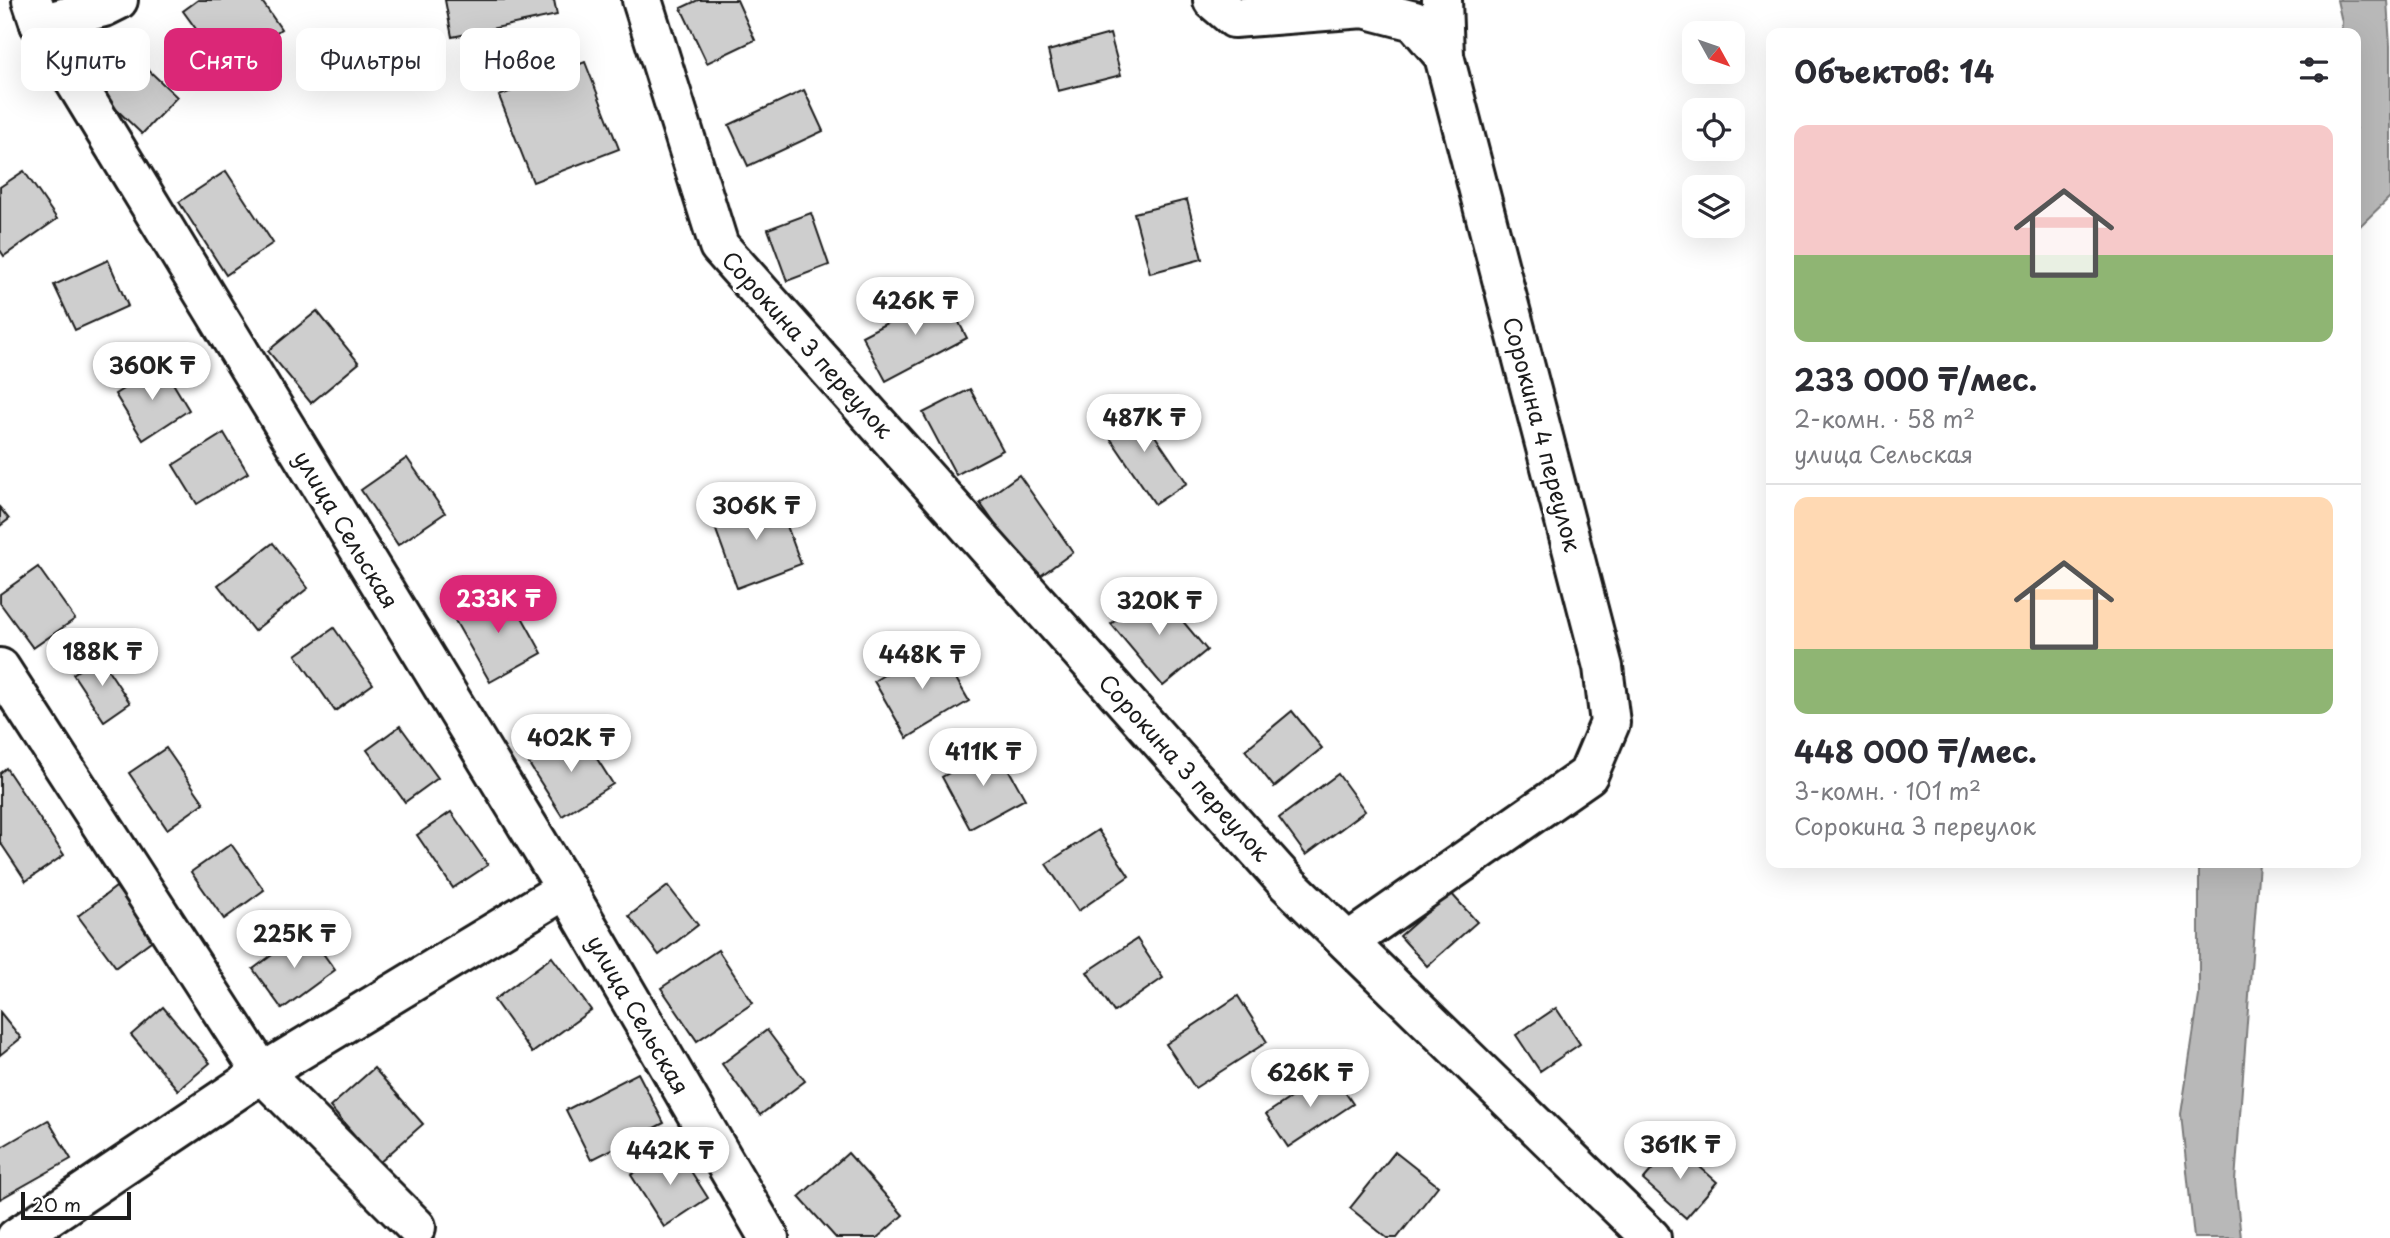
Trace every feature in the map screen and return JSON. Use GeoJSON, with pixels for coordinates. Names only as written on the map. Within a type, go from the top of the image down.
{"type":"FeatureCollection","features":[{"type":"Feature","properties":{"kind":"street"},"geometry":{"type":"LineString","coordinates":[[36,12],[104,6],[118,0]]}},
{"type":"Feature","properties":{"kind":"street","name":"Сорокина 3 переулок"},"geometry":{"type":"LineString","coordinates":[[642,0],[719,246],[1288,884],[1651,1238]]}},
{"type":"Feature","properties":{"kind":"street","name":"Сорокина 4 переулок"},"geometry":{"type":"LineString","coordinates":[[1213,0],[1234,18],[1364,8],[1414,21],[1444,56],[1603,667],[1610,723],[1588,775],[1348,942]]}},
{"type":"Feature","properties":{"kind":"street"},"geometry":{"type":"LineString","coordinates":[[1442,0],[1444,56]]}},
{"type":"Feature","properties":{"kind":"street","name":"улица Сельская"},"geometry":{"type":"LineString","coordinates":[[36,12],[566,889],[769,1238]]}},
{"type":"Feature","properties":{"kind":"street"},"geometry":{"type":"LineString","coordinates":[[0,668],[262,1073],[416,1227]]}},
{"type":"Feature","properties":{"kind":"street"},"geometry":{"type":"LineString","coordinates":[[16,1238],[262,1073],[566,889]]}},
{"type":"Feature","properties":{"kind":"shaded area"},"geometry":{"type":"Polygon","coordinates":[[[2337,0],[2387,0],[2390,46],[2390,197],[2361,225],[2361,28],[2341,28],[2337,0]]]}},
{"type":"Feature","properties":{"kind":"shaded area"},"geometry":{"type":"Polygon","coordinates":[[[2199,868],[2259,868],[2235,1181],[2241,1238],[2194,1238],[2181,1114],[2199,996],[2199,868]]]}},
{"type":"Feature","properties":{"kind":"building"},"geometry":{"type":"Polygon","coordinates":[[[198,0],[261,0],[280,28],[195,28],[183,11],[198,0]]]}},
{"type":"Feature","properties":{"kind":"building"},"geometry":{"type":"Polygon","coordinates":[[[445,0],[554,0],[557,15],[495,28],[460,28],[460,35],[452,37],[445,0]]]}},
{"type":"Feature","properties":{"kind":"building"},"geometry":{"type":"Polygon","coordinates":[[[698,0],[737,0],[755,40],[707,63],[681,8],[698,0]]]}},
{"type":"Feature","properties":{"kind":"building"},"geometry":{"type":"Polygon","coordinates":[[[1110,34],[1121,75],[1058,91],[1048,51],[1110,34]]]}},
{"type":"Feature","properties":{"kind":"building"},"geometry":{"type":"Polygon","coordinates":[[[585,62],[619,149],[533,182],[499,96],[512,91],[580,91],[580,64],[585,62]]]}},
{"type":"Feature","properties":{"kind":"building"},"geometry":{"type":"Polygon","coordinates":[[[150,72],[164,85],[164,91],[171,91],[177,97],[142,134],[97,91],[150,91],[150,72]]]}},
{"type":"Feature","properties":{"kind":"building"},"geometry":{"type":"Polygon","coordinates":[[[804,90],[823,131],[748,166],[729,125],[804,90]]]}},
{"type":"Feature","properties":{"kind":"building"},"geometry":{"type":"Polygon","coordinates":[[[24,171],[57,219],[4,256],[0,250],[0,187],[24,171]]]}},
{"type":"Feature","properties":{"kind":"building"},"geometry":{"type":"Polygon","coordinates":[[[226,171],[273,243],[226,275],[179,202],[226,171]]]}},
{"type":"Feature","properties":{"kind":"building"},"geometry":{"type":"Polygon","coordinates":[[[1187,200],[1202,259],[1150,273],[1134,213],[1187,200]]]}},
{"type":"Feature","properties":{"kind":"building"},"geometry":{"type":"Polygon","coordinates":[[[811,213],[829,265],[787,281],[768,229],[811,213]]]}},
{"type":"Feature","properties":{"kind":"building"},"geometry":{"type":"Polygon","coordinates":[[[108,260],[128,306],[75,330],[54,285],[108,260]]]}},
{"type":"Feature","properties":{"kind":"building"},"geometry":{"type":"Polygon","coordinates":[[[944,293],[967,338],[886,381],[862,336],[944,293]]]}},
{"type":"Feature","properties":{"kind":"building"},"geometry":{"type":"Polygon","coordinates":[[[317,311],[359,363],[311,403],[268,351],[317,311]]]}},
{"type":"Feature","properties":{"kind":"building"},"geometry":{"type":"Polygon","coordinates":[[[162,365],[189,410],[143,440],[115,394],[162,365]]]}},
{"type":"Feature","properties":{"kind":"building"},"geometry":{"type":"Polygon","coordinates":[[[970,389],[1003,450],[956,475],[923,413],[970,389]]]}},
{"type":"Feature","properties":{"kind":"building"},"geometry":{"type":"Polygon","coordinates":[[[1134,405],[1187,483],[1155,504],[1102,426],[1134,405]]]}},
{"type":"Feature","properties":{"kind":"building"},"geometry":{"type":"Polygon","coordinates":[[[224,433],[248,473],[197,504],[173,465],[224,433]]]}},
{"type":"Feature","properties":{"kind":"building"},"geometry":{"type":"Polygon","coordinates":[[[407,458],[445,513],[398,545],[361,490],[407,458]]]}},
{"type":"Feature","properties":{"kind":"building"},"geometry":{"type":"Polygon","coordinates":[[[1019,475],[1073,552],[1035,580],[980,503],[1019,475]]]}},
{"type":"Feature","properties":{"kind":"building"},"geometry":{"type":"Polygon","coordinates":[[[776,496],[801,564],[737,588],[712,519],[776,496]]]}},
{"type":"Feature","properties":{"kind":"building"},"geometry":{"type":"Polygon","coordinates":[[[0,508],[9,519],[0,526],[0,508]]]}},
{"type":"Feature","properties":{"kind":"building"},"geometry":{"type":"Polygon","coordinates":[[[273,543],[308,588],[254,631],[218,585],[273,543]]]}},
{"type":"Feature","properties":{"kind":"building"},"geometry":{"type":"Polygon","coordinates":[[[38,567],[75,619],[33,648],[0,603],[0,594],[38,567]]]}},
{"type":"Feature","properties":{"kind":"building"},"geometry":{"type":"Polygon","coordinates":[[[506,588],[542,653],[490,682],[453,617],[506,588]]]}},
{"type":"Feature","properties":{"kind":"building"},"geometry":{"type":"Polygon","coordinates":[[[1155,588],[1207,650],[1163,686],[1111,624],[1155,588]]]}},
{"type":"Feature","properties":{"kind":"building"},"geometry":{"type":"Polygon","coordinates":[[[334,628],[373,684],[335,711],[296,655],[334,628]]]}},
{"type":"Feature","properties":{"kind":"building"},"geometry":{"type":"Polygon","coordinates":[[[936,644],[969,701],[907,738],[874,681],[936,644]]]}},
{"type":"Feature","properties":{"kind":"building"},"geometry":{"type":"Polygon","coordinates":[[[99,656],[130,703],[104,721],[73,674],[99,656]]]}},
{"type":"Feature","properties":{"kind":"building"},"geometry":{"type":"Polygon","coordinates":[[[1292,711],[1322,748],[1274,787],[1245,750],[1292,711]]]}},
{"type":"Feature","properties":{"kind":"building"},"geometry":{"type":"Polygon","coordinates":[[[400,726],[438,778],[405,802],[367,750],[400,726]]]}},
{"type":"Feature","properties":{"kind":"building"},"geometry":{"type":"Polygon","coordinates":[[[580,732],[613,784],[562,816],[529,764],[580,732]]]}},
{"type":"Feature","properties":{"kind":"building"},"geometry":{"type":"Polygon","coordinates":[[[996,747],[1025,799],[970,829],[942,777],[996,747]]]}},
{"type":"Feature","properties":{"kind":"building"},"geometry":{"type":"Polygon","coordinates":[[[166,748],[204,803],[167,829],[129,773],[166,748]]]}},
{"type":"Feature","properties":{"kind":"building"},"geometry":{"type":"Polygon","coordinates":[[[6,768],[64,855],[26,881],[0,842],[0,773],[6,768]]]}},
{"type":"Feature","properties":{"kind":"building"},"geometry":{"type":"Polygon","coordinates":[[[1338,774],[1365,811],[1306,855],[1279,818],[1338,774]]]}},
{"type":"Feature","properties":{"kind":"building"},"geometry":{"type":"Polygon","coordinates":[[[451,812],[488,865],[453,888],[417,835],[451,812]]]}},
{"type":"Feature","properties":{"kind":"building"},"geometry":{"type":"Polygon","coordinates":[[[1098,830],[1129,876],[1078,911],[1046,864],[1098,830]]]}},
{"type":"Feature","properties":{"kind":"building"},"geometry":{"type":"Polygon","coordinates":[[[231,844],[264,890],[224,919],[191,872],[231,844]]]}},
{"type":"Feature","properties":{"kind":"building"},"geometry":{"type":"Polygon","coordinates":[[[668,886],[698,925],[659,955],[629,916],[668,886]]]}},
{"type":"Feature","properties":{"kind":"building"},"geometry":{"type":"Polygon","coordinates":[[[116,887],[155,938],[116,967],[78,916],[116,887]]]}},
{"type":"Feature","properties":{"kind":"building"},"geometry":{"type":"Polygon","coordinates":[[[1450,892],[1477,922],[1427,966],[1400,936],[1450,892]]]}},
{"type":"Feature","properties":{"kind":"building"},"geometry":{"type":"Polygon","coordinates":[[[306,930],[335,970],[282,1009],[253,969],[306,930]]]}},
{"type":"Feature","properties":{"kind":"building"},"geometry":{"type":"Polygon","coordinates":[[[1137,939],[1163,978],[1114,1012],[1087,972],[1137,939]]]}},
{"type":"Feature","properties":{"kind":"building"},"geometry":{"type":"Polygon","coordinates":[[[718,950],[753,1003],[697,1041],[661,988],[718,950]]]}},
{"type":"Feature","properties":{"kind":"building"},"geometry":{"type":"Polygon","coordinates":[[[552,957],[591,1010],[532,1053],[494,1000],[552,957]]]}},
{"type":"Feature","properties":{"kind":"building"},"geometry":{"type":"Polygon","coordinates":[[[1238,996],[1267,1042],[1195,1088],[1166,1044],[1238,996]]]}},
{"type":"Feature","properties":{"kind":"building"},"geometry":{"type":"Polygon","coordinates":[[[163,1007],[210,1063],[178,1090],[131,1035],[163,1007]]]}},
{"type":"Feature","properties":{"kind":"building"},"geometry":{"type":"Polygon","coordinates":[[[1556,1008],[1580,1044],[1540,1071],[1516,1035],[1556,1008]]]}},
{"type":"Feature","properties":{"kind":"building"},"geometry":{"type":"Polygon","coordinates":[[[0,1012],[21,1038],[0,1055],[0,1012]]]}},
{"type":"Feature","properties":{"kind":"building"},"geometry":{"type":"Polygon","coordinates":[[[767,1030],[805,1081],[760,1115],[722,1064],[767,1030]]]}},
{"type":"Feature","properties":{"kind":"building"},"geometry":{"type":"Polygon","coordinates":[[[374,1068],[423,1124],[379,1163],[330,1107],[374,1068]]]}},
{"type":"Feature","properties":{"kind":"building"},"geometry":{"type":"Polygon","coordinates":[[[1331,1071],[1353,1104],[1288,1147],[1266,1114],[1331,1071]]]}},
{"type":"Feature","properties":{"kind":"building"},"geometry":{"type":"Polygon","coordinates":[[[638,1073],[664,1123],[591,1160],[566,1110],[638,1073]]]}},
{"type":"Feature","properties":{"kind":"building"},"geometry":{"type":"Polygon","coordinates":[[[48,1120],[71,1159],[0,1199],[0,1148],[48,1120]]]}},
{"type":"Feature","properties":{"kind":"building"},"geometry":{"type":"Polygon","coordinates":[[[1674,1144],[1717,1182],[1686,1218],[1643,1180],[1674,1144]]]}},
{"type":"Feature","properties":{"kind":"building"},"geometry":{"type":"Polygon","coordinates":[[[675,1146],[708,1198],[664,1227],[631,1175],[675,1146]]]}},
{"type":"Feature","properties":{"kind":"building"},"geometry":{"type":"Polygon","coordinates":[[[1395,1152],[1438,1186],[1397,1238],[1387,1238],[1350,1208],[1395,1152]]]}},
{"type":"Feature","properties":{"kind":"building"},"geometry":{"type":"Polygon","coordinates":[[[848,1153],[903,1215],[877,1238],[836,1238],[799,1197],[848,1153]]]}}]}
